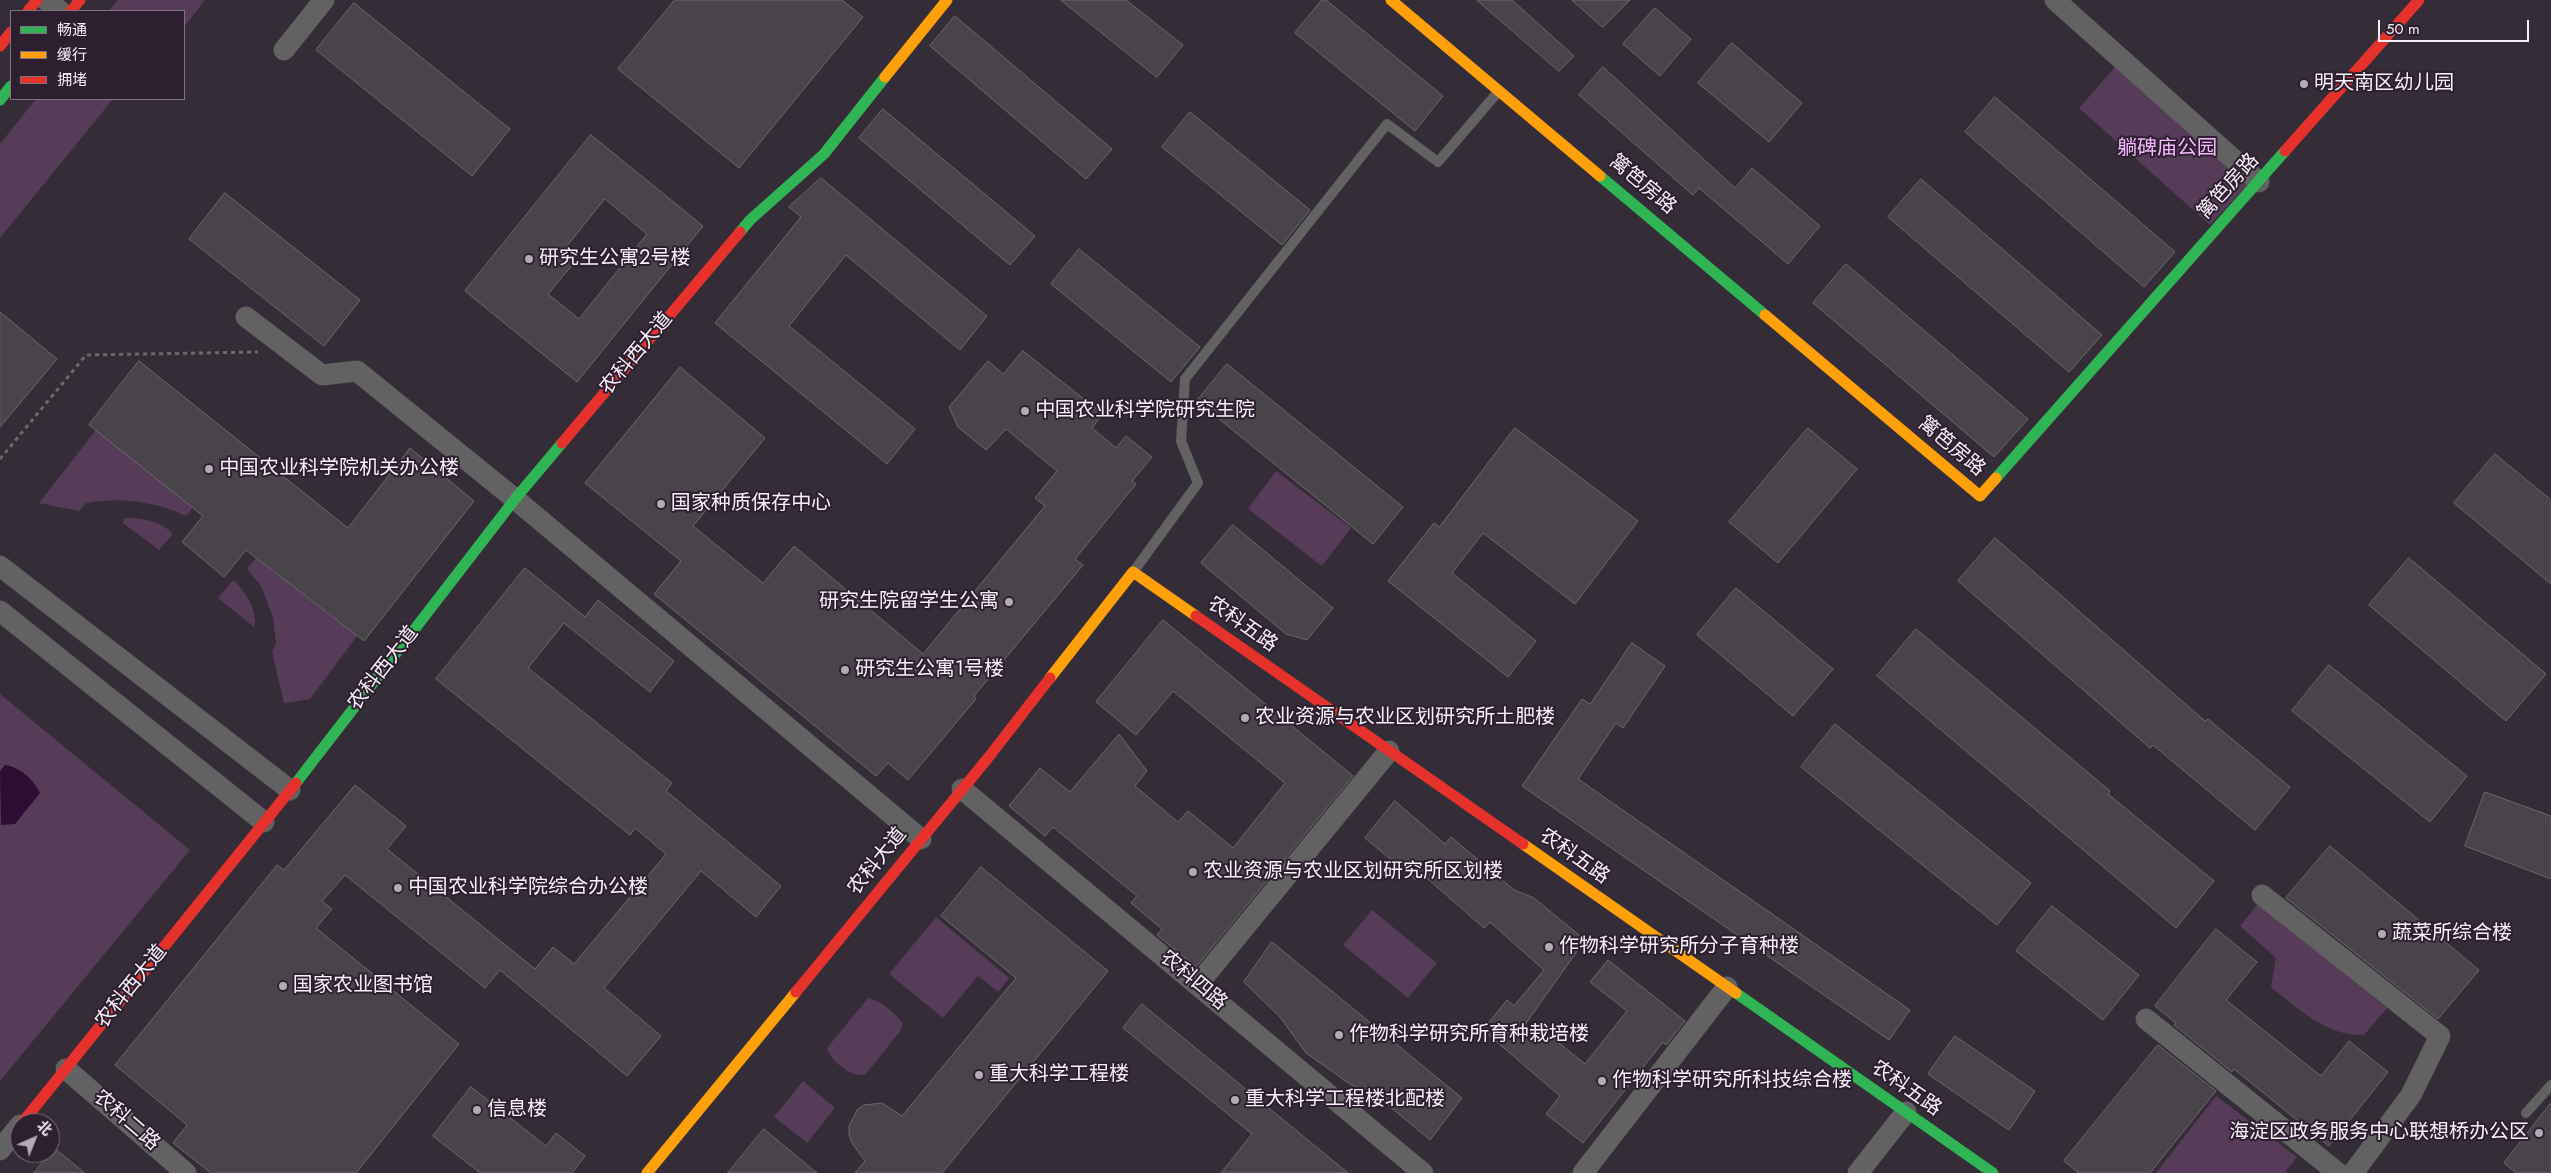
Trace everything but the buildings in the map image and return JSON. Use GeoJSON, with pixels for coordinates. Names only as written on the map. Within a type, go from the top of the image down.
{"type":"FeatureCollection","features":[{"type":"Feature","properties":{"kind":"street"},"geometry":{"type":"LineString","coordinates":[[29,10],[37,0]]}},
{"type":"Feature","properties":{"kind":"street"},"geometry":{"type":"LineString","coordinates":[[46,0],[59,10]]}},
{"type":"Feature","properties":{"kind":"street"},"geometry":{"type":"LineString","coordinates":[[72,10],[80,0]]}},
{"type":"Feature","properties":{"kind":"street"},"geometry":{"type":"LineString","coordinates":[[284,50],[324,0]]}},
{"type":"Feature","properties":{"kind":"street","name":"农科西大道"},"geometry":{"type":"LineString","coordinates":[[30,1113],[290,790],[515,499],[750,220],[824,154],[947,0]]}},
{"type":"Feature","properties":{"kind":"street","name":"篱笆房路"},"geometry":{"type":"LineString","coordinates":[[1391,0],[1500,89],[1980,496],[2419,0]]}},
{"type":"Feature","properties":{"kind":"street"},"geometry":{"type":"LineString","coordinates":[[2055,0],[2259,182]]}},
{"type":"Feature","properties":{"kind":"street"},"geometry":{"type":"LineString","coordinates":[[0,46],[10,33]]}},
{"type":"Feature","properties":{"kind":"street"},"geometry":{"type":"LineString","coordinates":[[0,100],[10,87]]}},
{"type":"Feature","properties":{"kind":"street"},"geometry":{"type":"LineString","coordinates":[[246,317],[322,375],[356,371],[515,499],[921,839]]}},
{"type":"Feature","properties":{"kind":"street"},"geometry":{"type":"LineString","coordinates":[[0,566],[290,790]]}},
{"type":"Feature","properties":{"kind":"street","name":"农科五路"},"geometry":{"type":"LineString","coordinates":[[1133,572],[1993,1173]]}},
{"type":"Feature","properties":{"kind":"street","name":"农科大道"},"geometry":{"type":"LineString","coordinates":[[647,1173],[962,790],[1133,572]]}},
{"type":"Feature","properties":{"kind":"street"},"geometry":{"type":"LineString","coordinates":[[0,611],[264,822]]}},
{"type":"Feature","properties":{"kind":"street"},"geometry":{"type":"LineString","coordinates":[[1198,984],[1389,751]]}},
{"type":"Feature","properties":{"kind":"street","name":"农科四路"},"geometry":{"type":"LineString","coordinates":[[962,790],[1424,1173]]}},
{"type":"Feature","properties":{"kind":"street"},"geometry":{"type":"LineString","coordinates":[[2262,895],[2440,1036],[2411,1095],[2353,1173]]}},
{"type":"Feature","properties":{"kind":"street"},"geometry":{"type":"LineString","coordinates":[[1583,1173],[1727,987]]}},
{"type":"Feature","properties":{"kind":"street"},"geometry":{"type":"LineString","coordinates":[[2146,1019],[2338,1173]]}},
{"type":"Feature","properties":{"kind":"street","name":"农科二路"},"geometry":{"type":"LineString","coordinates":[[66,1069],[186,1173]]}},
{"type":"Feature","properties":{"kind":"street"},"geometry":{"type":"LineString","coordinates":[[1858,1173],[1906,1112]]}},
{"type":"Feature","properties":{"kind":"street","name":"农科西大道"},"geometry":{"type":"LineString","coordinates":[[0,1150],[10,1138]]}},
{"type":"Feature","properties":{"kind":"lane"},"geometry":{"type":"LineString","coordinates":[[1133,572],[1198,483],[1181,441],[1185,379],[1388,124],[1438,162],[1500,89]]}},
{"type":"Feature","properties":{"kind":"lane"},"geometry":{"type":"LineString","coordinates":[[2526,1113],[2551,1085]]}},
{"type":"Feature","properties":{"kind":"path"},"geometry":{"type":"LineString","coordinates":[[0,459],[86,355],[292,352]]}},
{"type":"Feature","properties":{"kind":"green space"},"geometry":{"type":"Polygon","coordinates":[[[118,0],[205,0],[185,26],[185,10],[110,10],[118,0]]]}},
{"type":"Feature","properties":{"kind":"green space","name":"躺碑庙公园"},"geometry":{"type":"Polygon","coordinates":[[[2116,66],[2248,184],[2210,225],[2079,108],[2116,66]]]}},
{"type":"Feature","properties":{"kind":"green space"},"geometry":{"type":"Polygon","coordinates":[[[35,100],[112,100],[0,238],[0,144],[35,100]]]}},
{"type":"Feature","properties":{"kind":"green space"},"geometry":{"type":"Polygon","coordinates":[[[96,430],[193,507],[186,516],[162,507],[137,502],[111,500],[86,503],[79,511],[39,503],[96,430]]]}},
{"type":"Feature","properties":{"kind":"green space"},"geometry":{"type":"Polygon","coordinates":[[[1276,471],[1351,528],[1322,566],[1248,509],[1276,471]]]}},
{"type":"Feature","properties":{"kind":"green space"},"geometry":{"type":"Polygon","coordinates":[[[125,518],[157,523],[173,534],[159,550],[123,523],[125,518]]]}},
{"type":"Feature","properties":{"kind":"green space"},"geometry":{"type":"Polygon","coordinates":[[[256,558],[357,636],[310,699],[284,703],[272,652],[276,643],[273,617],[261,586],[247,569],[256,558]]]}},
{"type":"Feature","properties":{"kind":"green space"},"geometry":{"type":"Polygon","coordinates":[[[233,580],[250,601],[255,621],[254,627],[218,598],[233,580]]]}},
{"type":"Feature","properties":{"kind":"green space"},"geometry":{"type":"Polygon","coordinates":[[[0,694],[190,850],[0,1081],[0,694]]]}},
{"type":"Feature","properties":{"kind":"green space"},"geometry":{"type":"Polygon","coordinates":[[[2258,904],[2387,1008],[2364,1035],[2338,1031],[2314,1020],[2271,987],[2276,958],[2240,926],[2258,904]]]}},
{"type":"Feature","properties":{"kind":"green space"},"geometry":{"type":"Polygon","coordinates":[[[1372,910],[1437,963],[1408,998],[1343,945],[1372,910]]]}},
{"type":"Feature","properties":{"kind":"green space"},"geometry":{"type":"Polygon","coordinates":[[[936,917],[1009,978],[998,992],[978,976],[943,1018],[889,974],[936,917]]]}},
{"type":"Feature","properties":{"kind":"green space"},"geometry":{"type":"Polygon","coordinates":[[[868,998],[888,1008],[903,1024],[901,1030],[866,1074],[861,1075],[849,1072],[837,1064],[827,1048],[868,998]]]}},
{"type":"Feature","properties":{"kind":"green space"},"geometry":{"type":"Polygon","coordinates":[[[803,1081],[835,1108],[807,1143],[774,1117],[803,1081]]]}},
{"type":"Feature","properties":{"kind":"green space"},"geometry":{"type":"Polygon","coordinates":[[[2216,1096],[2297,1157],[2286,1171],[2288,1173],[2156,1173],[2216,1096]]]}},
{"type":"Feature","properties":{"kind":"shaded area"},"geometry":{"type":"Polygon","coordinates":[[[5,765],[16,768],[26,775],[40,793],[15,824],[1,825],[0,771],[5,765]]]}},
{"type":"Feature","properties":{"kind":"traffic: fast"},"geometry":{"type":"LineString","coordinates":[[740,232],[750,220],[824,154],[885,77]]}},
{"type":"Feature","properties":{"kind":"traffic: fast"},"geometry":{"type":"LineString","coordinates":[[0,100],[10,87]]}},
{"type":"Feature","properties":{"kind":"traffic: fast"},"geometry":{"type":"LineString","coordinates":[[1996,478],[2285,151]]}},
{"type":"Feature","properties":{"kind":"traffic: fast"},"geometry":{"type":"LineString","coordinates":[[1600,176],[1765,315]]}},
{"type":"Feature","properties":{"kind":"traffic: fast"},"geometry":{"type":"LineString","coordinates":[[296,783],[515,499],[562,443]]}},
{"type":"Feature","properties":{"kind":"traffic: fast"},"geometry":{"type":"LineString","coordinates":[[1736,993],[1993,1173]]}},
{"type":"Feature","properties":{"kind":"traffic: slow"},"geometry":{"type":"LineString","coordinates":[[885,77],[947,0]]}},
{"type":"Feature","properties":{"kind":"traffic: slow"},"geometry":{"type":"LineString","coordinates":[[1391,0],[1600,176]]}},
{"type":"Feature","properties":{"kind":"traffic: slow"},"geometry":{"type":"LineString","coordinates":[[1765,315],[1980,496],[1996,478]]}},
{"type":"Feature","properties":{"kind":"traffic: slow"},"geometry":{"type":"LineString","coordinates":[[1050,678],[1133,572],[1196,616]]}},
{"type":"Feature","properties":{"kind":"traffic: slow"},"geometry":{"type":"LineString","coordinates":[[1523,844],[1736,993]]}},
{"type":"Feature","properties":{"kind":"traffic: slow"},"geometry":{"type":"LineString","coordinates":[[647,1173],[796,992]]}},
{"type":"Feature","properties":{"kind":"traffic: jam"},"geometry":{"type":"LineString","coordinates":[[29,10],[37,0]]}},
{"type":"Feature","properties":{"kind":"traffic: jam"},"geometry":{"type":"LineString","coordinates":[[72,10],[80,0]]}},
{"type":"Feature","properties":{"kind":"traffic: jam"},"geometry":{"type":"LineString","coordinates":[[2285,151],[2419,0]]}},
{"type":"Feature","properties":{"kind":"traffic: jam"},"geometry":{"type":"LineString","coordinates":[[0,46],[10,33]]}},
{"type":"Feature","properties":{"kind":"traffic: jam"},"geometry":{"type":"LineString","coordinates":[[562,443],[740,232]]}},
{"type":"Feature","properties":{"kind":"traffic: jam"},"geometry":{"type":"LineString","coordinates":[[1196,616],[1523,844]]}},
{"type":"Feature","properties":{"kind":"traffic: jam"},"geometry":{"type":"LineString","coordinates":[[796,992],[988,758],[1050,678]]}},
{"type":"Feature","properties":{"kind":"traffic: jam"},"geometry":{"type":"LineString","coordinates":[[30,1113],[296,783]]}},
{"type":"Feature","properties":{"kind":"place","name":"明天南区幼儿园"},"geometry":{"type":"Point","coordinates":[2304,84]}},
{"type":"Feature","properties":{"kind":"place","name":"研究生公寓2号楼"},"geometry":{"type":"Point","coordinates":[529,259]}},
{"type":"Feature","properties":{"kind":"place","name":"中国农业科学院研究生院"},"geometry":{"type":"Point","coordinates":[1025,411]}},
{"type":"Feature","properties":{"kind":"place","name":"中国农业科学院机关办公楼"},"geometry":{"type":"Point","coordinates":[209,469]}},
{"type":"Feature","properties":{"kind":"place","name":"国家种质保存中心"},"geometry":{"type":"Point","coordinates":[661,504]}},
{"type":"Feature","properties":{"kind":"place","name":"研究生院留学生公寓"},"geometry":{"type":"Point","coordinates":[1009,602]}},
{"type":"Feature","properties":{"kind":"place","name":"研究生公寓1号楼"},"geometry":{"type":"Point","coordinates":[845,670]}},
{"type":"Feature","properties":{"kind":"place","name":"农业资源与农业区划研究所土肥楼"},"geometry":{"type":"Point","coordinates":[1245,718]}},
{"type":"Feature","properties":{"kind":"place","name":"农业资源与农业区划研究所区划楼"},"geometry":{"type":"Point","coordinates":[1193,872]}},
{"type":"Feature","properties":{"kind":"place","name":"中国农业科学院综合办公楼"},"geometry":{"type":"Point","coordinates":[398,888]}},
{"type":"Feature","properties":{"kind":"place","name":"蔬菜所综合楼"},"geometry":{"type":"Point","coordinates":[2382,934]}},
{"type":"Feature","properties":{"kind":"place","name":"作物科学研究所分子育种楼"},"geometry":{"type":"Point","coordinates":[1549,947]}},
{"type":"Feature","properties":{"kind":"place","name":"国家农业图书馆"},"geometry":{"type":"Point","coordinates":[283,986]}},
{"type":"Feature","properties":{"kind":"place","name":"作物科学研究所育种栽培楼"},"geometry":{"type":"Point","coordinates":[1339,1035]}},
{"type":"Feature","properties":{"kind":"place","name":"重大科学工程楼"},"geometry":{"type":"Point","coordinates":[979,1075]}},
{"type":"Feature","properties":{"kind":"place","name":"作物科学研究所科技综合楼"},"geometry":{"type":"Point","coordinates":[1602,1081]}},
{"type":"Feature","properties":{"kind":"place","name":"重大科学工程楼北配楼"},"geometry":{"type":"Point","coordinates":[1235,1100]}},
{"type":"Feature","properties":{"kind":"place","name":"信息楼"},"geometry":{"type":"Point","coordinates":[477,1110]}},
{"type":"Feature","properties":{"kind":"place","name":"海淀区政务服务中心联想桥办公区"},"geometry":{"type":"Point","coordinates":[2539,1133]}}]}
